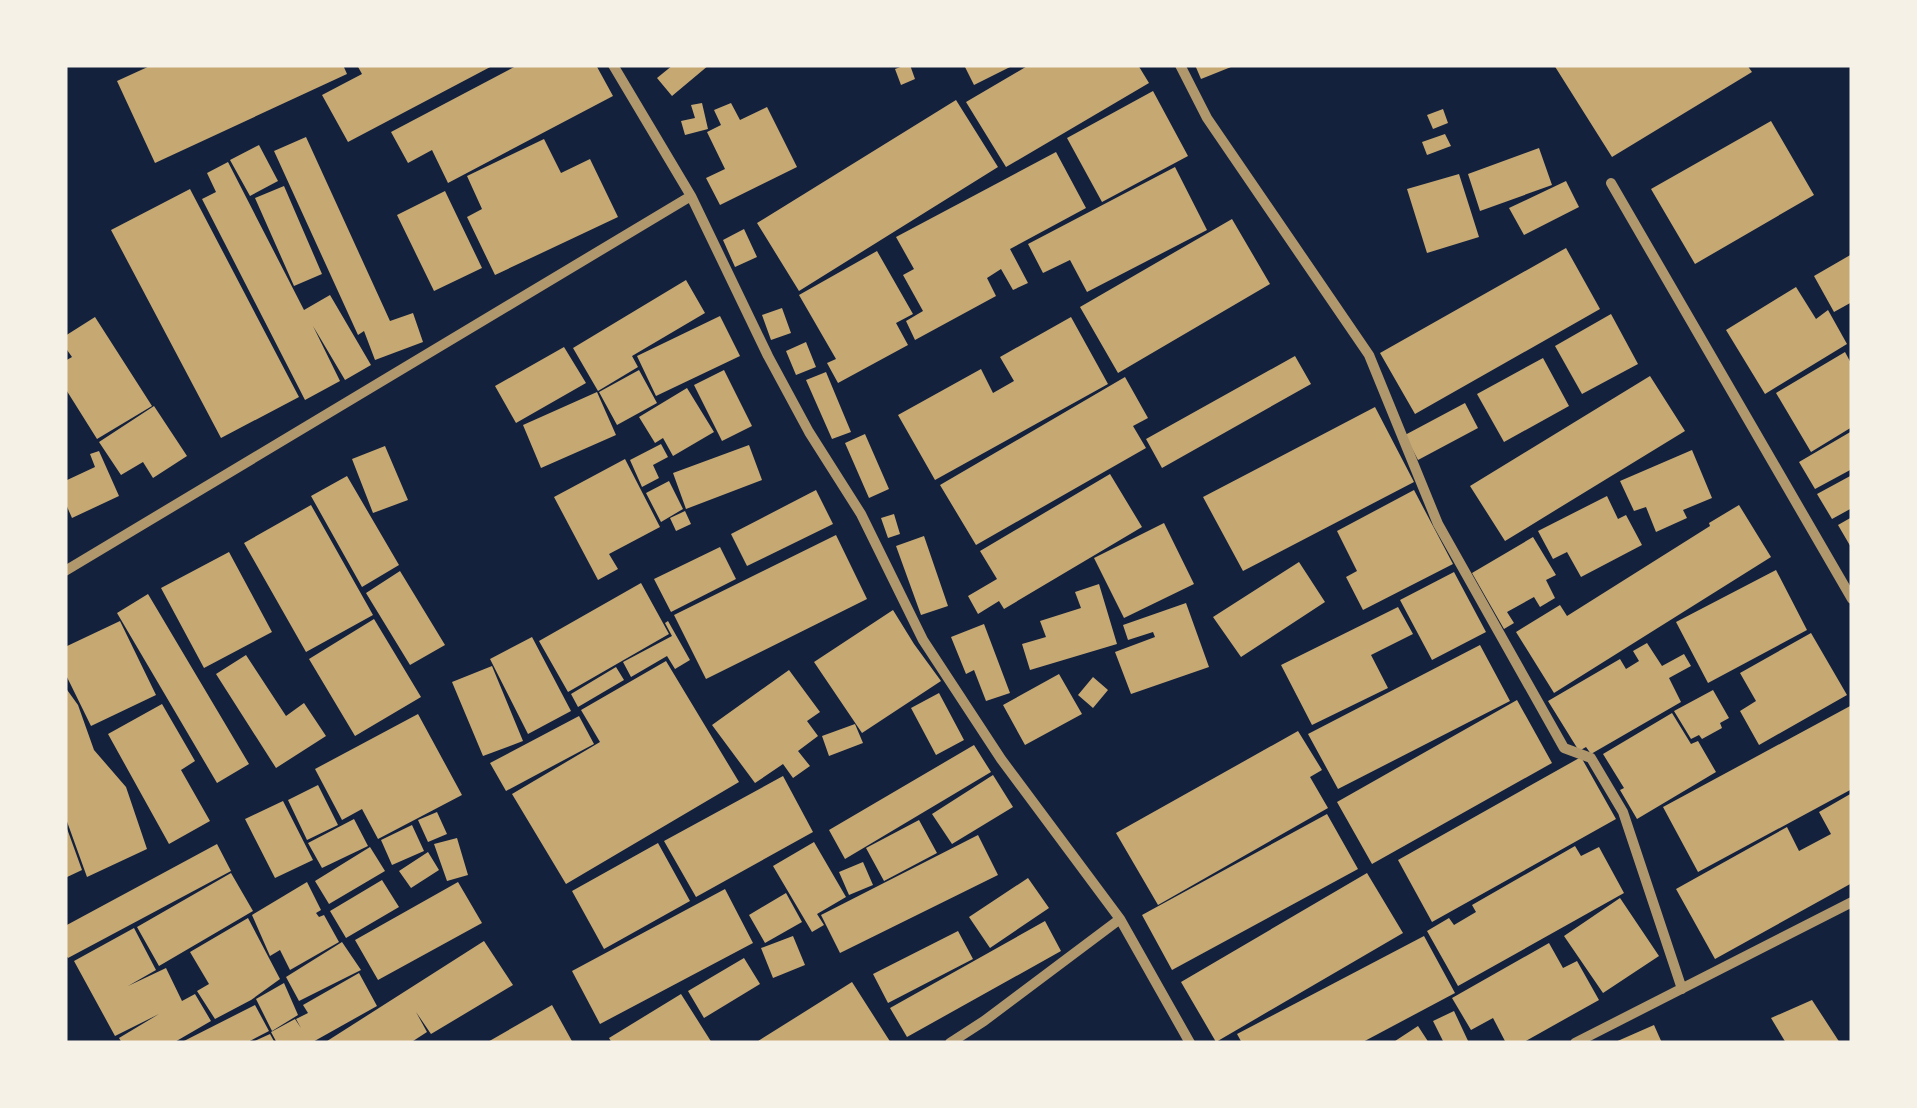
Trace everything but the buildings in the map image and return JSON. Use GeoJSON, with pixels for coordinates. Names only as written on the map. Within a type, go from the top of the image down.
{"type":"FeatureCollection","features":[{"type":"Feature","properties":{"kind":"street"},"geometry":{"type":"LineString","coordinates":[[613,65],[691,196],[768,356],[809,432],[861,514],[923,640],[1001,759],[1120,920],[1190,1043]]}},
{"type":"Feature","properties":{"kind":"street"},"geometry":{"type":"LineString","coordinates":[[1180,65],[1207,118],[1369,355],[1438,524],[1564,748],[1591,758],[1623,812],[1682,989]]}},
{"type":"Feature","properties":{"kind":"street"},"geometry":{"type":"LineString","coordinates":[[1611,182],[1852,599]]}},
{"type":"Feature","properties":{"kind":"street"},"geometry":{"type":"LineString","coordinates":[[65,571],[691,196]]}},
{"type":"Feature","properties":{"kind":"street"},"geometry":{"type":"LineString","coordinates":[[1575,1043],[1852,902]]}},
{"type":"Feature","properties":{"kind":"street"},"geometry":{"type":"LineString","coordinates":[[950,1043],[1120,920]]}}]}
